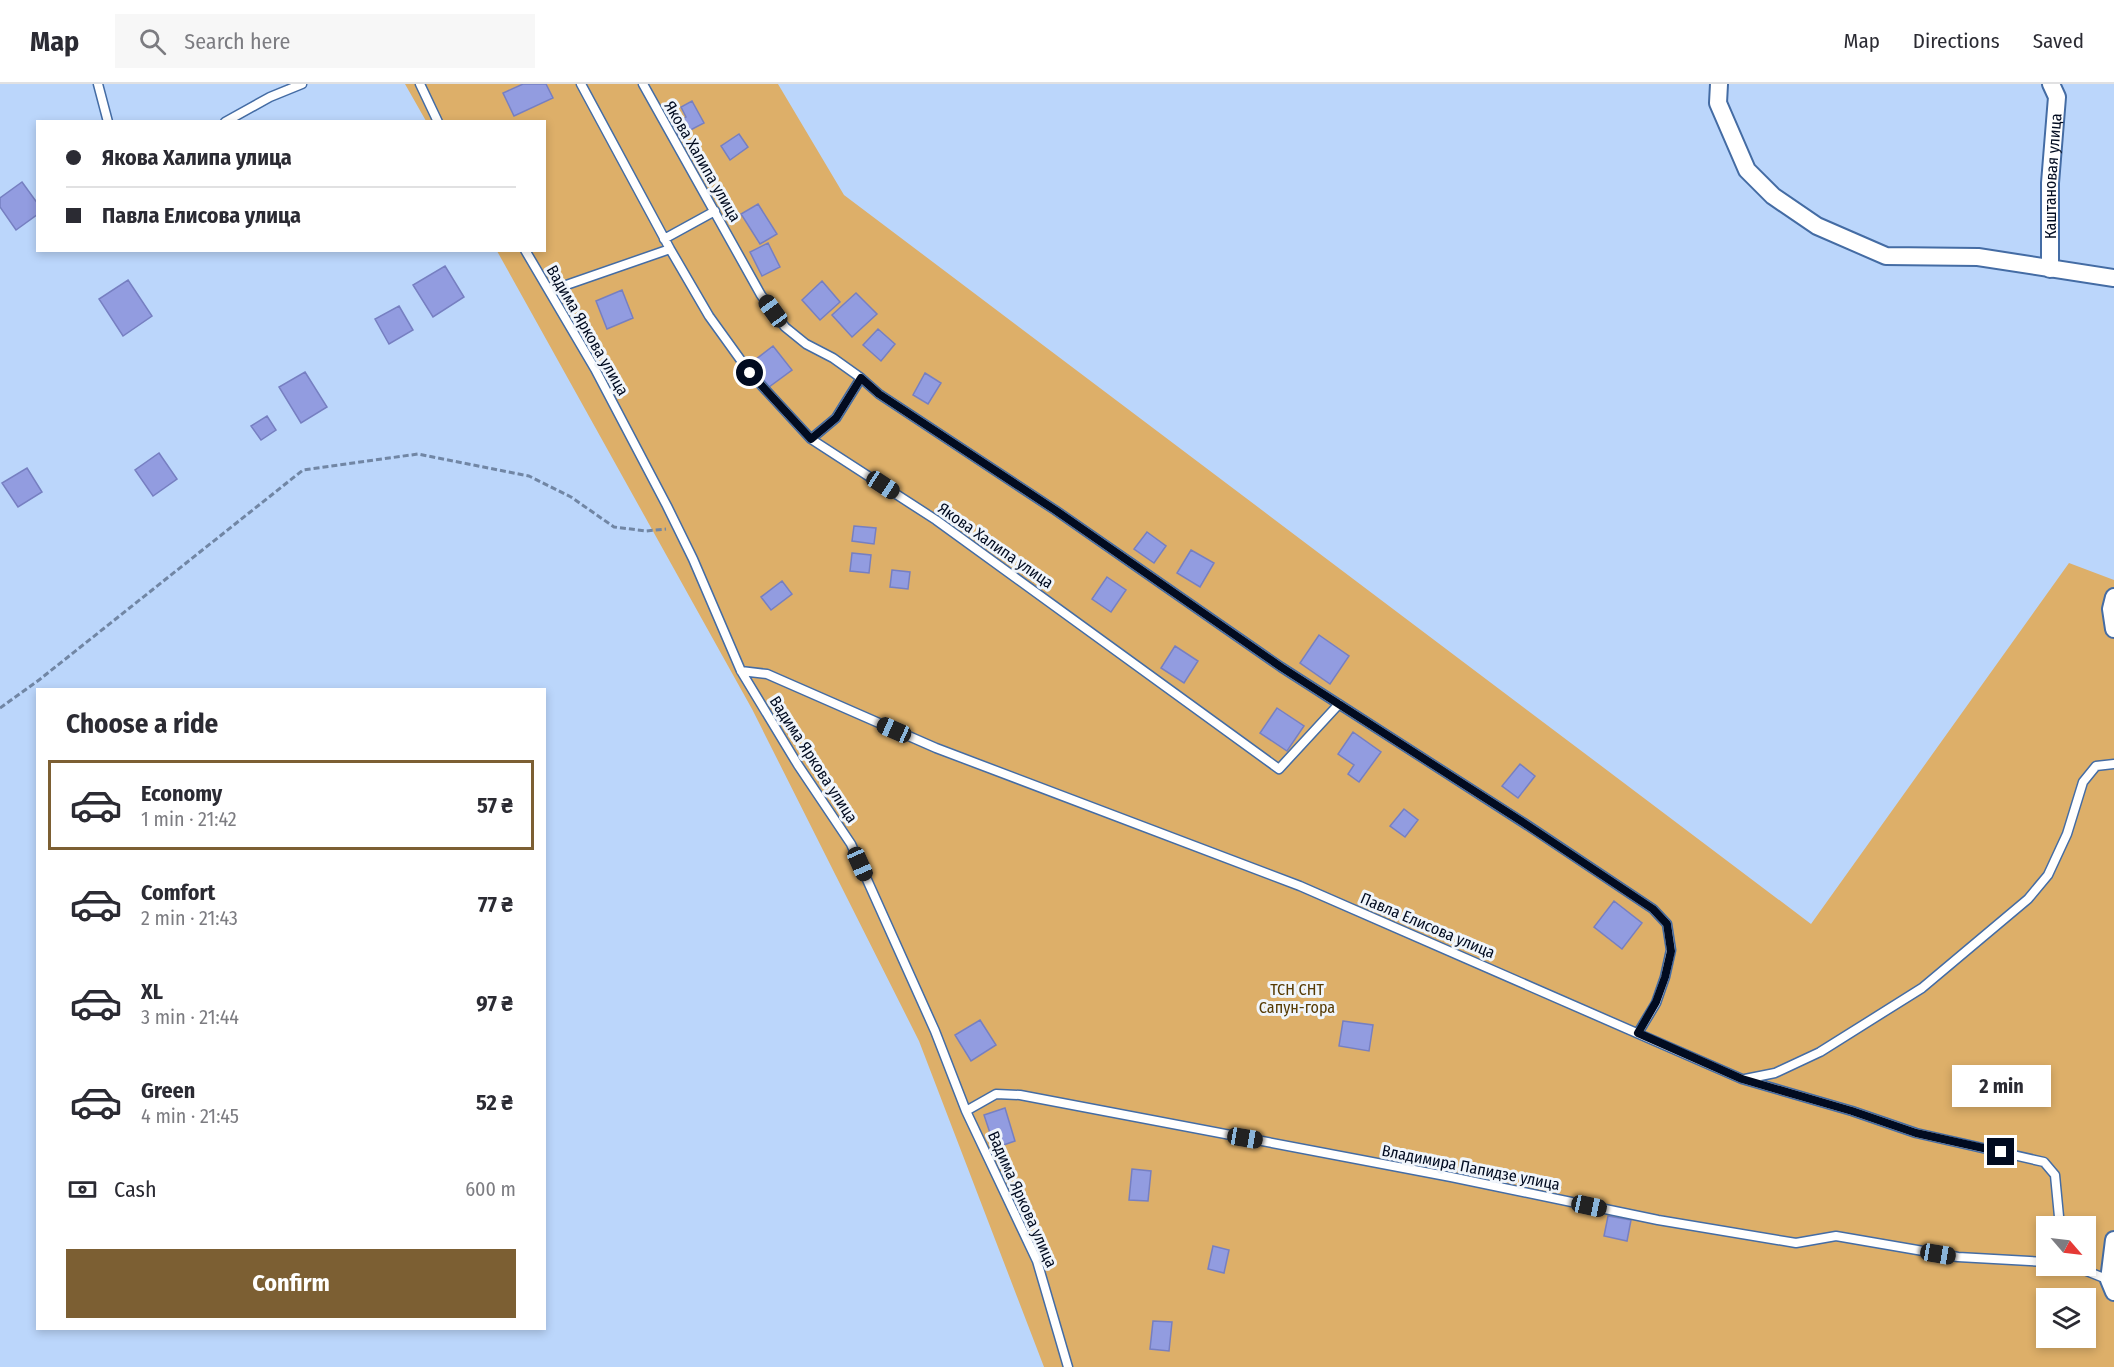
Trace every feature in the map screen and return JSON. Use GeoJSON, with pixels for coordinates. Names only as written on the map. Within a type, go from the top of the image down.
{"type":"FeatureCollection","features":[{"type":"Feature","properties":{"kind":"street"},"geometry":{"type":"LineString","coordinates":[[1719,84],[1718,103],[1747,170],[1773,196],[1817,226],[1886,256],[1978,257],[2114,278]]}},
{"type":"Feature","properties":{"kind":"street","name":"Каштановая улица"},"geometry":{"type":"LineString","coordinates":[[2050,269],[2050,183],[2057,97],[2051,84]]}},
{"type":"Feature","properties":{"kind":"street"},"geometry":{"type":"LineString","coordinates":[[2114,597],[2110,609],[2114,629]]}},
{"type":"Feature","properties":{"kind":"street"},"geometry":{"type":"LineString","coordinates":[[2111,1286],[2114,1240]]}},
{"type":"Feature","properties":{"kind":"lane"},"geometry":{"type":"LineString","coordinates":[[98,84],[107,120]]}},
{"type":"Feature","properties":{"kind":"lane"},"geometry":{"type":"LineString","coordinates":[[229,120],[270,97],[302,84]]}},
{"type":"Feature","properties":{"kind":"lane"},"geometry":{"type":"LineString","coordinates":[[420,84],[437,120]]}},
{"type":"Feature","properties":{"kind":"lane","name":"Якова Халипа улица"},"geometry":{"type":"LineString","coordinates":[[581,84],[664,239],[709,316],[750,373],[811,439],[936,520],[1279,769],[1339,704]]}},
{"type":"Feature","properties":{"kind":"lane","name":"Якова Халипа улица"},"geometry":{"type":"LineString","coordinates":[[642,84],[761,295],[785,327],[806,345],[833,358],[879,394],[1055,510],[1281,667],[1653,909],[1667,924],[1671,951],[1656,1002],[1638,1033]]}},
{"type":"Feature","properties":{"kind":"lane"},"geometry":{"type":"LineString","coordinates":[[664,239],[715,211]]}},
{"type":"Feature","properties":{"kind":"lane"},"geometry":{"type":"LineString","coordinates":[[549,291],[670,249]]}},
{"type":"Feature","properties":{"kind":"lane","name":"Вадима Яркова улица"},"geometry":{"type":"LineString","coordinates":[[526,252],[595,369],[678,528],[741,671],[798,765],[851,844],[934,1031],[966,1112],[1037,1261],[1068,1367]]}},
{"type":"Feature","properties":{"kind":"lane"},"geometry":{"type":"LineString","coordinates":[[811,439],[836,418],[861,378]]}},
{"type":"Feature","properties":{"kind":"lane","name":"Павла Елисова улица"},"geometry":{"type":"LineString","coordinates":[[741,671],[767,674],[936,748],[1300,886],[1742,1079],[1852,1111],[1916,1133],[2044,1162],[2055,1175],[2059,1216]]}},
{"type":"Feature","properties":{"kind":"lane"},"geometry":{"type":"LineString","coordinates":[[1742,1079],[1775,1073],[1820,1052],[1922,988],[2028,899],[2048,874],[2067,834],[2083,782],[2096,766],[2114,764]]}},
{"type":"Feature","properties":{"kind":"lane","name":"Владимира Папидзе улица"},"geometry":{"type":"LineString","coordinates":[[966,1112],[996,1094],[1020,1095],[1450,1177],[1658,1220],[1796,1243],[1836,1236],[1958,1257],[2036,1261]]}},
{"type":"Feature","properties":{"kind":"lane"},"geometry":{"type":"LineString","coordinates":[[2092,1276],[2111,1286]]}},
{"type":"Feature","properties":{"kind":"path"},"geometry":{"type":"LineString","coordinates":[[0,708],[39,680],[303,470],[418,454],[529,476],[571,497],[614,527],[646,531],[678,528]]}},
{"type":"Feature","properties":{"kind":"green space","name":"ТСН СНТ Сапун-гора"},"geometry":{"type":"Polygon","coordinates":[[[405,84],[778,84],[844,195],[1811,924],[2069,563],[2114,580],[2114,1367],[1044,1367],[919,1041],[752,709],[498,252],[546,252],[546,120],[425,120],[405,84]]]}},
{"type":"Feature","properties":{"kind":"building"},"geometry":{"type":"Polygon","coordinates":[[[523,84],[546,84],[553,98],[514,116],[503,93],[523,84]]]}},
{"type":"Feature","properties":{"kind":"building"},"geometry":{"type":"Polygon","coordinates":[[[692,101],[704,123],[679,136],[673,125],[686,117],[681,107],[692,101]]]}},
{"type":"Feature","properties":{"kind":"building"},"geometry":{"type":"Polygon","coordinates":[[[739,134],[748,147],[730,160],[721,146],[739,134]]]}},
{"type":"Feature","properties":{"kind":"building"},"geometry":{"type":"Polygon","coordinates":[[[22,182],[36,201],[36,215],[16,230],[0,207],[0,198],[22,182]]]}},
{"type":"Feature","properties":{"kind":"building"},"geometry":{"type":"Polygon","coordinates":[[[758,204],[777,234],[760,244],[741,214],[758,204]]]}},
{"type":"Feature","properties":{"kind":"building"},"geometry":{"type":"Polygon","coordinates":[[[768,243],[780,267],[762,276],[750,252],[768,243]]]}},
{"type":"Feature","properties":{"kind":"building"},"geometry":{"type":"Polygon","coordinates":[[[445,266],[464,297],[433,317],[413,285],[445,266]]]}},
{"type":"Feature","properties":{"kind":"building"},"geometry":{"type":"Polygon","coordinates":[[[128,280],[152,316],[123,336],[99,299],[128,280]]]}},
{"type":"Feature","properties":{"kind":"building"},"geometry":{"type":"Polygon","coordinates":[[[822,281],[840,302],[820,320],[802,300],[822,281]]]}},
{"type":"Feature","properties":{"kind":"building"},"geometry":{"type":"Polygon","coordinates":[[[622,290],[633,318],[607,329],[596,301],[622,290]]]}},
{"type":"Feature","properties":{"kind":"building"},"geometry":{"type":"Polygon","coordinates":[[[856,293],[877,314],[852,337],[832,315],[856,293]]]}},
{"type":"Feature","properties":{"kind":"building"},"geometry":{"type":"Polygon","coordinates":[[[399,306],[413,330],[389,344],[375,319],[399,306]]]}},
{"type":"Feature","properties":{"kind":"building"},"geometry":{"type":"Polygon","coordinates":[[[878,329],[895,344],[881,361],[863,345],[878,329]]]}},
{"type":"Feature","properties":{"kind":"building"},"geometry":{"type":"Polygon","coordinates":[[[773,346],[792,370],[769,387],[751,363],[773,346]]]}},
{"type":"Feature","properties":{"kind":"building"},"geometry":{"type":"Polygon","coordinates":[[[305,372],[327,407],[301,423],[279,387],[305,372]]]}},
{"type":"Feature","properties":{"kind":"building"},"geometry":{"type":"Polygon","coordinates":[[[925,373],[941,383],[928,404],[913,395],[925,373]]]}},
{"type":"Feature","properties":{"kind":"building"},"geometry":{"type":"Polygon","coordinates":[[[267,416],[276,430],[261,440],[251,426],[267,416]]]}},
{"type":"Feature","properties":{"kind":"building"},"geometry":{"type":"Polygon","coordinates":[[[159,453],[177,479],[153,496],[135,470],[159,453]]]}},
{"type":"Feature","properties":{"kind":"building"},"geometry":{"type":"Polygon","coordinates":[[[27,468],[42,492],[18,507],[2,483],[27,468]]]}},
{"type":"Feature","properties":{"kind":"building"},"geometry":{"type":"Polygon","coordinates":[[[854,526],[876,528],[874,544],[852,541],[854,526]]]}},
{"type":"Feature","properties":{"kind":"building"},"geometry":{"type":"Polygon","coordinates":[[[1147,532],[1166,546],[1154,563],[1134,549],[1147,532]]]}},
{"type":"Feature","properties":{"kind":"building"},"geometry":{"type":"Polygon","coordinates":[[[1191,550],[1214,563],[1200,587],[1177,573],[1191,550]]]}},
{"type":"Feature","properties":{"kind":"building"},"geometry":{"type":"Polygon","coordinates":[[[852,553],[871,555],[869,573],[850,571],[852,553]]]}},
{"type":"Feature","properties":{"kind":"building"},"geometry":{"type":"Polygon","coordinates":[[[892,570],[910,572],[908,589],[890,587],[892,570]]]}},
{"type":"Feature","properties":{"kind":"building"},"geometry":{"type":"Polygon","coordinates":[[[1107,577],[1126,590],[1111,612],[1092,599],[1107,577]]]}},
{"type":"Feature","properties":{"kind":"building"},"geometry":{"type":"Polygon","coordinates":[[[782,581],[792,594],[771,610],[761,597],[782,581]]]}},
{"type":"Feature","properties":{"kind":"building"},"geometry":{"type":"Polygon","coordinates":[[[1319,635],[1349,656],[1330,684],[1300,663],[1319,635]]]}},
{"type":"Feature","properties":{"kind":"building"},"geometry":{"type":"Polygon","coordinates":[[[1175,646],[1198,661],[1184,683],[1161,668],[1175,646]]]}},
{"type":"Feature","properties":{"kind":"building"},"geometry":{"type":"Polygon","coordinates":[[[1277,708],[1304,726],[1287,751],[1260,733],[1277,708]]]}},
{"type":"Feature","properties":{"kind":"building"},"geometry":{"type":"Polygon","coordinates":[[[1353,732],[1381,752],[1359,782],[1348,774],[1354,765],[1338,754],[1353,732]]]}},
{"type":"Feature","properties":{"kind":"building"},"geometry":{"type":"Polygon","coordinates":[[[1520,764],[1535,776],[1518,798],[1502,786],[1520,764]]]}},
{"type":"Feature","properties":{"kind":"building"},"geometry":{"type":"Polygon","coordinates":[[[1404,809],[1418,820],[1405,837],[1390,826],[1404,809]]]}},
{"type":"Feature","properties":{"kind":"building"},"geometry":{"type":"Polygon","coordinates":[[[1614,901],[1642,923],[1622,949],[1594,927],[1614,901]]]}},
{"type":"Feature","properties":{"kind":"building"},"geometry":{"type":"Polygon","coordinates":[[[980,1020],[996,1045],[971,1061],[955,1035],[980,1020]]]}},
{"type":"Feature","properties":{"kind":"building"},"geometry":{"type":"Polygon","coordinates":[[[1343,1021],[1373,1025],[1369,1051],[1339,1046],[1343,1021]]]}},
{"type":"Feature","properties":{"kind":"building"},"geometry":{"type":"Polygon","coordinates":[[[1005,1108],[1015,1141],[995,1148],[984,1115],[1005,1108]]]}},
{"type":"Feature","properties":{"kind":"building"},"geometry":{"type":"Polygon","coordinates":[[[1132,1169],[1151,1171],[1148,1201],[1129,1200],[1132,1169]]]}},
{"type":"Feature","properties":{"kind":"building"},"geometry":{"type":"Polygon","coordinates":[[[1608,1216],[1631,1220],[1627,1241],[1604,1236],[1608,1216]]]}},
{"type":"Feature","properties":{"kind":"building"},"geometry":{"type":"Polygon","coordinates":[[[1213,1246],[1229,1250],[1224,1273],[1208,1269],[1213,1246]]]}},
{"type":"Feature","properties":{"kind":"building"},"geometry":{"type":"Polygon","coordinates":[[[1153,1321],[1172,1322],[1169,1351],[1150,1349],[1153,1321]]]}},
{"type":"Feature","properties":{"kind":"route"},"geometry":{"type":"LineString","coordinates":[[750,373],[811,439],[836,418],[861,378],[879,394],[1055,510],[1281,667],[1385,732],[1653,909],[1667,924],[1671,951],[1656,1002],[1638,1033],[1742,1079],[1852,1111],[1916,1133],[2001,1152]]}}]}
